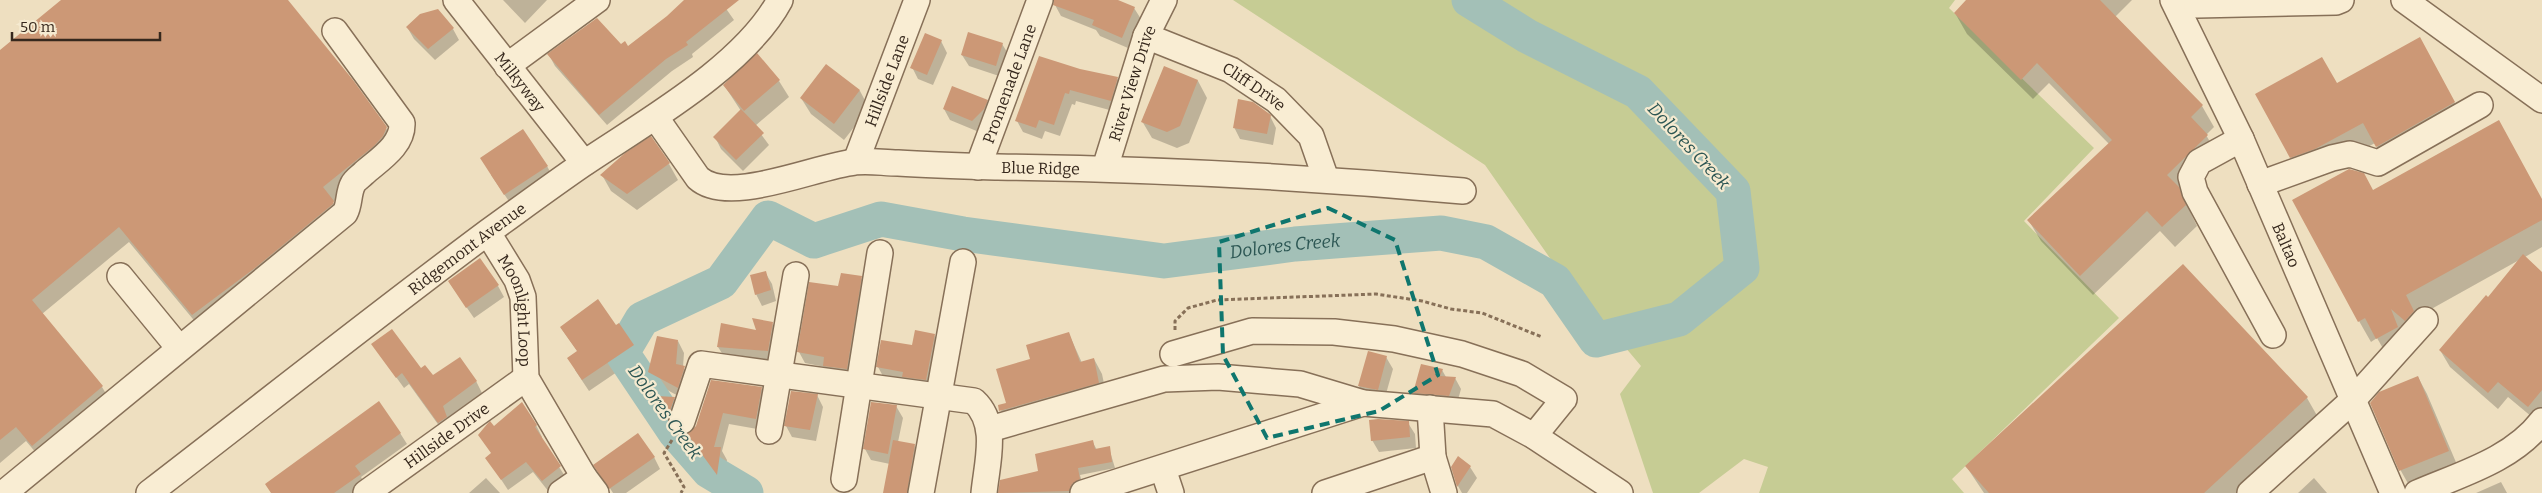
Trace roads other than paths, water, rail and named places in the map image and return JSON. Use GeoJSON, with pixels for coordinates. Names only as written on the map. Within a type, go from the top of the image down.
{"type":"FeatureCollection","features":[{"type":"Feature","properties":{"kind":"street","name":"Milkyway"},"geometry":{"type":"LineString","coordinates":[[456,0],[584,164]]}},
{"type":"Feature","properties":{"kind":"street"},"geometry":{"type":"LineString","coordinates":[[507,66],[597,0]]}},
{"type":"Feature","properties":{"kind":"street","name":"Ridgemont Avenue"},"geometry":{"type":"LineString","coordinates":[[149,493],[488,233],[584,164],[656,118],[731,58],[771,16],[780,0]]}},
{"type":"Feature","properties":{"kind":"street","name":"Hillside Lane"},"geometry":{"type":"LineString","coordinates":[[856,162],[917,0]]}},
{"type":"Feature","properties":{"kind":"street","name":"Promenade Lane"},"geometry":{"type":"LineString","coordinates":[[978,167],[1040,0]]}},
{"type":"Feature","properties":{"kind":"street","name":"River View Drive"},"geometry":{"type":"LineString","coordinates":[[1105,168],[1146,36],[1164,0]]}},
{"type":"Feature","properties":{"kind":"street"},"geometry":{"type":"LineString","coordinates":[[2188,5],[2336,2],[2341,0]]}},
{"type":"Feature","properties":{"kind":"street"},"geometry":{"type":"LineString","coordinates":[[2404,0],[2542,100]]}},
{"type":"Feature","properties":{"kind":"street","name":"Baltao"},"geometry":{"type":"LineString","coordinates":[[2188,5],[2240,139],[2393,493]]}},
{"type":"Feature","properties":{"kind":"street"},"geometry":{"type":"LineString","coordinates":[[4,493],[178,348],[345,214],[350,204],[350,192],[354,182],[398,142],[402,132],[402,123],[335,31]]}},
{"type":"Feature","properties":{"kind":"street","name":"Cliff Drive"},"geometry":{"type":"LineString","coordinates":[[1146,36],[1230,70],[1276,100],[1311,136],[1326,179]]}},
{"type":"Feature","properties":{"kind":"street"},"geometry":{"type":"LineString","coordinates":[[2260,184],[2332,158],[2350,154],[2378,163],[2480,105]]}},
{"type":"Feature","properties":{"kind":"street","name":"Blue Ridge"},"geometry":{"type":"LineString","coordinates":[[656,118],[698,178],[712,186],[750,188],[856,162],[978,167],[1105,168],[1326,179],[1463,191]]}},
{"type":"Feature","properties":{"kind":"street"},"geometry":{"type":"LineString","coordinates":[[2240,139],[2199,162],[2191,177],[2195,192],[2273,335]]}},
{"type":"Feature","properties":{"kind":"street","name":"Moonlight Loop"},"geometry":{"type":"LineString","coordinates":[[488,233],[517,280],[523,297],[525,310],[526,378],[590,485]]}},
{"type":"Feature","properties":{"kind":"street"},"geometry":{"type":"LineString","coordinates":[[844,479],[880,253]]}},
{"type":"Feature","properties":{"kind":"street"},"geometry":{"type":"LineString","coordinates":[[922,493],[963,262]]}},
{"type":"Feature","properties":{"kind":"street"},"geometry":{"type":"LineString","coordinates":[[770,431],[796,275]]}},
{"type":"Feature","properties":{"kind":"street"},"geometry":{"type":"LineString","coordinates":[[120,276],[178,348]]}},
{"type":"Feature","properties":{"kind":"street"},"geometry":{"type":"LineString","coordinates":[[2250,493],[2353,400],[2425,320]]}},
{"type":"Feature","properties":{"kind":"street"},"geometry":{"type":"LineString","coordinates":[[1173,354],[1252,331],[1334,332],[1394,339],[1462,354],[1522,374],[1564,398],[1534,436]]}},
{"type":"Feature","properties":{"kind":"street"},"geometry":{"type":"LineString","coordinates":[[682,421],[701,364],[974,401],[984,411],[990,429],[984,493]]}},
{"type":"Feature","properties":{"kind":"street"},"geometry":{"type":"LineString","coordinates":[[990,429],[1164,379],[1218,377],[1300,384],[1364,403],[1493,414],[1534,436],[1620,493]]}},
{"type":"Feature","properties":{"kind":"street","name":"Hillside Drive"},"geometry":{"type":"LineString","coordinates":[[366,493],[526,378]]}},
{"type":"Feature","properties":{"kind":"street"},"geometry":{"type":"LineString","coordinates":[[1083,493],[1163,469],[1364,403]]}},
{"type":"Feature","properties":{"kind":"street"},"geometry":{"type":"LineString","coordinates":[[1430,408],[1434,457],[1444,493]]}},
{"type":"Feature","properties":{"kind":"street"},"geometry":{"type":"LineString","coordinates":[[2417,493],[2501,458],[2532,434],[2542,421]]}},
{"type":"Feature","properties":{"kind":"street"},"geometry":{"type":"LineString","coordinates":[[1325,493],[1434,457]]}},
{"type":"Feature","properties":{"kind":"street"},"geometry":{"type":"LineString","coordinates":[[1163,469],[1171,493]]}},
{"type":"Feature","properties":{"kind":"street"},"geometry":{"type":"LineString","coordinates":[[561,493],[590,485]]}},
{"type":"Feature","properties":{"kind":"waterway","name":"Dolores Creek"},"geometry":{"type":"LineString","coordinates":[[746,493],[709,471],[675,432],[622,353],[642,319],[721,282],[768,218],[814,241],[881,219],[963,234],[1164,261],[1295,244],[1441,233],[1486,242],[1555,281],[1596,340],[1679,319],[1742,268],[1733,191],[1638,92],[1527,36],[1469,0]]}}]}
